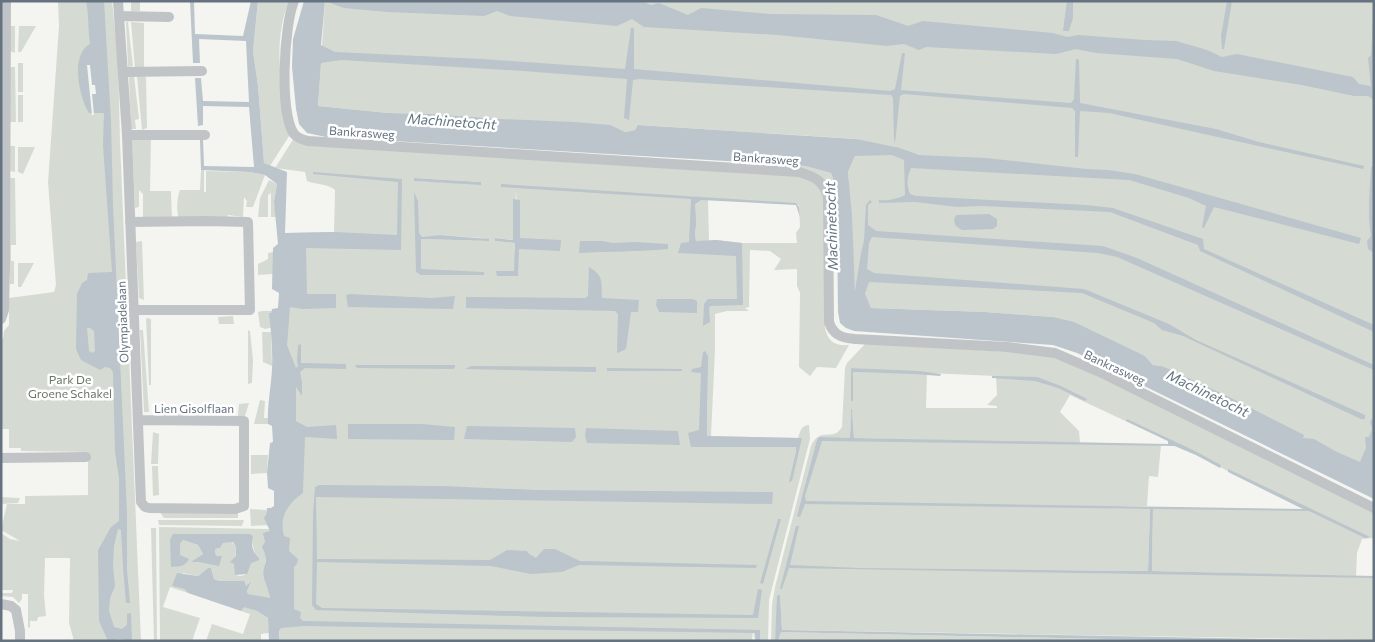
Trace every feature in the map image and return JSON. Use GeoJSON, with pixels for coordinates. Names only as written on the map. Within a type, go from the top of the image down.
{"type":"FeatureCollection","features":[{"type":"Feature","properties":{"kind":"street"},"geometry":{"type":"LineString","coordinates":[[1,318],[4,310],[3,106],[6,1]]}},
{"type":"Feature","properties":{"kind":"street","name":"Olympiadelaan"},"geometry":{"type":"LineString","coordinates":[[118,1],[127,135],[141,502],[145,507]]}},
{"type":"Feature","properties":{"kind":"street","name":"Bankrasweg"},"geometry":{"type":"LineString","coordinates":[[294,1],[286,38],[285,83],[291,126],[294,134],[301,140],[308,142],[799,172],[810,175],[824,185],[828,197],[829,322],[837,335],[855,339],[1007,346],[1055,353],[1104,374],[1374,508]]}},
{"type":"Feature","properties":{"kind":"street"},"geometry":{"type":"LineString","coordinates":[[119,16],[169,16]]}},
{"type":"Feature","properties":{"kind":"street"},"geometry":{"type":"LineString","coordinates":[[124,72],[202,71]]}},
{"type":"Feature","properties":{"kind":"street"},"geometry":{"type":"LineString","coordinates":[[127,135],[205,134]]}},
{"type":"Feature","properties":{"kind":"street"},"geometry":{"type":"LineString","coordinates":[[130,222],[248,222],[250,310],[135,310]]}},
{"type":"Feature","properties":{"kind":"street","name":"Lien Gisolflaan"},"geometry":{"type":"LineString","coordinates":[[138,420],[244,421],[244,506],[235,509],[156,509],[145,507]]}},
{"type":"Feature","properties":{"kind":"street"},"geometry":{"type":"LineString","coordinates":[[1,458],[86,457]]}},
{"type":"Feature","properties":{"kind":"street"},"geometry":{"type":"LineString","coordinates":[[1,604],[11,606],[16,610],[20,641]]}},
{"type":"Feature","properties":{"kind":"green space","name":"Park De Groene Schakel"},"geometry":{"type":"Polygon","coordinates":[[[58,1],[112,1],[118,58],[141,641],[74,641],[69,623],[70,558],[45,558],[44,595],[46,616],[38,617],[37,621],[30,621],[30,628],[28,627],[28,594],[22,594],[22,599],[19,603],[13,597],[1,596],[1,593],[12,593],[13,590],[1,590],[1,533],[10,539],[20,541],[1,530],[7,504],[25,504],[25,496],[88,495],[88,452],[21,451],[21,448],[9,448],[9,429],[1,429],[1,339],[3,339],[4,331],[9,325],[9,298],[54,292],[56,285],[48,182],[59,26],[58,1]]]}},
{"type":"Feature","properties":{"kind":"green space"},"geometry":{"type":"Polygon","coordinates":[[[131,1],[140,1],[140,11],[131,11],[131,1]]]}},
{"type":"Feature","properties":{"kind":"green space"},"geometry":{"type":"Polygon","coordinates":[[[258,1],[289,1],[281,33],[280,67],[281,84],[291,133],[270,166],[264,163],[258,86],[253,51],[258,1]]]}},
{"type":"Feature","properties":{"kind":"green space"},"geometry":{"type":"Polygon","coordinates":[[[325,1],[1374,1],[1374,469],[1305,440],[1162,366],[1153,365],[1145,356],[1053,317],[985,312],[871,308],[865,293],[855,291],[848,172],[855,156],[858,139],[639,125],[635,130],[625,132],[501,119],[388,113],[318,106],[325,1]]]}},
{"type":"Feature","properties":{"kind":"green space"},"geometry":{"type":"Polygon","coordinates":[[[126,22],[128,22],[133,66],[128,67],[126,22]]]}},
{"type":"Feature","properties":{"kind":"green space"},"geometry":{"type":"Polygon","coordinates":[[[131,22],[144,23],[144,67],[135,69],[131,22]]]}},
{"type":"Feature","properties":{"kind":"green space"},"geometry":{"type":"Polygon","coordinates":[[[10,26],[15,26],[15,53],[10,51],[10,26]]]}},
{"type":"Feature","properties":{"kind":"green space"},"geometry":{"type":"Polygon","coordinates":[[[19,26],[36,26],[21,52],[18,52],[19,26]]]}},
{"type":"Feature","properties":{"kind":"green space"},"geometry":{"type":"Polygon","coordinates":[[[18,63],[23,63],[23,92],[18,92],[18,63]]]}},
{"type":"Feature","properties":{"kind":"green space"},"geometry":{"type":"Polygon","coordinates":[[[10,67],[15,67],[16,122],[10,122],[10,67]]]}},
{"type":"Feature","properties":{"kind":"green space"},"geometry":{"type":"Polygon","coordinates":[[[134,76],[139,119],[135,120],[136,129],[131,129],[129,77],[134,76]]]}},
{"type":"Feature","properties":{"kind":"green space"},"geometry":{"type":"Polygon","coordinates":[[[137,76],[146,77],[147,128],[142,130],[137,76]]]}},
{"type":"Feature","properties":{"kind":"green space"},"geometry":{"type":"Polygon","coordinates":[[[18,95],[23,95],[23,122],[18,122],[18,95]]]}},
{"type":"Feature","properties":{"kind":"green space"},"geometry":{"type":"Polygon","coordinates":[[[151,137],[150,191],[171,191],[172,218],[143,217],[143,194],[139,190],[139,207],[135,208],[132,138],[151,137]]]}},
{"type":"Feature","properties":{"kind":"green space"},"geometry":{"type":"Polygon","coordinates":[[[294,138],[789,173],[815,181],[826,201],[825,328],[830,340],[836,344],[849,345],[836,368],[817,367],[810,376],[799,367],[800,293],[797,286],[797,269],[774,270],[781,259],[770,251],[750,250],[749,307],[745,308],[749,311],[727,311],[715,314],[711,436],[707,436],[708,368],[706,436],[798,438],[800,431],[806,425],[809,425],[810,439],[769,600],[768,641],[755,641],[753,630],[752,641],[279,641],[287,233],[334,232],[335,190],[329,186],[307,181],[305,172],[275,168],[294,138]],[[414,178],[415,181],[481,184],[481,182],[414,178]],[[516,192],[514,240],[495,238],[495,241],[515,243],[514,257],[518,218],[516,192]],[[684,196],[698,200],[708,200],[709,241],[797,243],[796,233],[800,227],[799,205],[684,196]],[[440,235],[423,239],[487,241],[481,238],[440,235]]]}},
{"type":"Feature","properties":{"kind":"green space"},"geometry":{"type":"Polygon","coordinates":[[[10,146],[15,146],[15,172],[10,171],[10,146]]]}},
{"type":"Feature","properties":{"kind":"green space"},"geometry":{"type":"Polygon","coordinates":[[[18,147],[35,147],[23,174],[18,172],[18,147]]]}},
{"type":"Feature","properties":{"kind":"green space"},"geometry":{"type":"Polygon","coordinates":[[[760,163],[805,166],[831,173],[837,220],[832,231],[823,180],[760,163]]]}},
{"type":"Feature","properties":{"kind":"green space"},"geometry":{"type":"Polygon","coordinates":[[[201,170],[204,170],[204,192],[206,192],[206,171],[250,172],[265,175],[253,207],[246,207],[247,201],[244,197],[243,217],[228,215],[227,219],[179,219],[177,204],[180,190],[200,190],[201,170]]]}},
{"type":"Feature","properties":{"kind":"green space"},"geometry":{"type":"Polygon","coordinates":[[[10,178],[15,178],[16,245],[11,245],[11,261],[14,261],[14,284],[10,284],[10,178]]]}},
{"type":"Feature","properties":{"kind":"green space"},"geometry":{"type":"Polygon","coordinates":[[[269,180],[277,184],[274,202],[276,217],[271,217],[271,193],[268,195],[268,217],[258,217],[260,198],[269,180]]]}},
{"type":"Feature","properties":{"kind":"green space"},"geometry":{"type":"Polygon","coordinates":[[[142,241],[144,300],[139,298],[136,242],[142,241]]]}},
{"type":"Feature","properties":{"kind":"green space"},"geometry":{"type":"Polygon","coordinates":[[[273,252],[273,274],[258,275],[258,264],[268,259],[268,253],[273,252]]]}},
{"type":"Feature","properties":{"kind":"green space"},"geometry":{"type":"Polygon","coordinates":[[[18,263],[34,263],[21,287],[18,287],[18,263]]]}},
{"type":"Feature","properties":{"kind":"green space"},"geometry":{"type":"Polygon","coordinates":[[[271,311],[273,327],[265,329],[260,327],[258,312],[271,311]]]}},
{"type":"Feature","properties":{"kind":"green space"},"geometry":{"type":"Polygon","coordinates":[[[233,316],[234,324],[219,324],[218,317],[233,316]]]}},
{"type":"Feature","properties":{"kind":"green space"},"geometry":{"type":"Polygon","coordinates":[[[146,318],[151,319],[151,385],[149,385],[146,318]]]}},
{"type":"Feature","properties":{"kind":"green space"},"geometry":{"type":"Polygon","coordinates":[[[140,330],[143,330],[149,412],[144,412],[140,330]]]}},
{"type":"Feature","properties":{"kind":"green space"},"geometry":{"type":"Polygon","coordinates":[[[248,330],[250,331],[253,360],[252,383],[248,384],[248,330]]]}},
{"type":"Feature","properties":{"kind":"green space"},"geometry":{"type":"Polygon","coordinates":[[[262,332],[271,332],[272,366],[263,362],[262,332]]]}},
{"type":"Feature","properties":{"kind":"green space"},"geometry":{"type":"Polygon","coordinates":[[[866,343],[1043,354],[1074,364],[1374,511],[1374,538],[1362,539],[1357,553],[1356,576],[1152,571],[1153,507],[1305,510],[1196,455],[1172,445],[1168,441],[1070,395],[1060,412],[1079,431],[1080,443],[1161,445],[1158,477],[1149,476],[1147,506],[1021,506],[1150,509],[1148,571],[1047,570],[1093,573],[1374,577],[1374,640],[782,630],[780,596],[775,641],[771,641],[772,605],[775,587],[811,446],[819,436],[834,434],[842,427],[845,368],[847,363],[866,343]],[[851,368],[851,401],[853,372],[923,373],[851,368]],[[927,373],[926,408],[997,408],[997,406],[987,405],[997,395],[996,376],[927,373]],[[852,409],[850,438],[842,438],[850,441],[997,442],[854,438],[852,409]]]}},
{"type":"Feature","properties":{"kind":"green space"},"geometry":{"type":"Polygon","coordinates":[[[260,400],[265,401],[264,418],[268,418],[268,424],[254,424],[260,400]]]}},
{"type":"Feature","properties":{"kind":"green space"},"geometry":{"type":"Polygon","coordinates":[[[249,403],[245,416],[238,416],[239,404],[249,403]]]}},
{"type":"Feature","properties":{"kind":"green space"},"geometry":{"type":"Polygon","coordinates":[[[232,405],[232,415],[218,415],[218,407],[232,405]]]}},
{"type":"Feature","properties":{"kind":"green space"},"geometry":{"type":"Polygon","coordinates":[[[212,407],[211,415],[196,415],[197,409],[212,407]]]}},
{"type":"Feature","properties":{"kind":"green space"},"geometry":{"type":"Polygon","coordinates":[[[191,410],[191,415],[155,415],[155,413],[191,410]]]}},
{"type":"Feature","properties":{"kind":"green space"},"geometry":{"type":"Polygon","coordinates":[[[153,432],[159,434],[158,464],[151,464],[153,432]]]}},
{"type":"Feature","properties":{"kind":"green space"},"geometry":{"type":"Polygon","coordinates":[[[251,455],[268,455],[267,473],[251,474],[251,455]]]}},
{"type":"Feature","properties":{"kind":"green space"},"geometry":{"type":"Polygon","coordinates":[[[152,466],[158,466],[159,495],[153,496],[152,466]]]}},
{"type":"Feature","properties":{"kind":"green space"},"geometry":{"type":"Polygon","coordinates":[[[1,497],[20,498],[18,503],[2,504],[1,497]]]}},
{"type":"Feature","properties":{"kind":"green space"},"geometry":{"type":"Polygon","coordinates":[[[250,509],[266,510],[266,515],[272,525],[251,526],[250,509]]]}},
{"type":"Feature","properties":{"kind":"green space"},"geometry":{"type":"Polygon","coordinates":[[[160,512],[238,512],[238,518],[164,518],[160,512]]]}},
{"type":"Feature","properties":{"kind":"green space"},"geometry":{"type":"Polygon","coordinates":[[[158,520],[244,520],[242,526],[159,525],[158,520]]]}},
{"type":"Feature","properties":{"kind":"green space"},"geometry":{"type":"Polygon","coordinates":[[[159,527],[271,529],[265,563],[270,599],[248,594],[250,581],[246,587],[243,582],[214,579],[211,568],[208,568],[198,576],[183,573],[172,586],[184,589],[188,593],[170,587],[163,607],[200,618],[192,641],[160,640],[159,527]],[[173,534],[180,555],[180,544],[183,540],[198,545],[203,554],[192,562],[222,556],[216,556],[215,549],[220,548],[223,543],[232,542],[236,547],[235,575],[240,576],[245,575],[255,554],[250,534],[173,534]]]}},
{"type":"Feature","properties":{"kind":"green space"},"geometry":{"type":"Polygon","coordinates":[[[151,528],[156,528],[157,641],[154,641],[151,528]]]}},
{"type":"Feature","properties":{"kind":"green space"},"geometry":{"type":"Polygon","coordinates":[[[244,606],[268,618],[269,633],[261,634],[261,641],[206,641],[212,624],[243,634],[250,614],[241,611],[244,606]]]}},
{"type":"Feature","properties":{"kind":"green space"},"geometry":{"type":"Polygon","coordinates":[[[781,632],[1194,641],[778,641],[781,632]]]}},
{"type":"Feature","properties":{"kind":"water"},"geometry":{"type":"Polygon","coordinates":[[[86,1],[104,1],[111,121],[127,513],[127,570],[130,603],[126,603],[121,530],[118,529],[114,546],[113,565],[115,586],[110,598],[109,611],[114,627],[122,629],[127,625],[127,614],[131,613],[132,641],[119,639],[108,641],[99,621],[98,550],[111,527],[119,521],[119,478],[115,452],[113,372],[110,368],[105,367],[100,370],[81,360],[76,349],[77,294],[82,283],[87,280],[88,273],[112,272],[103,145],[104,113],[89,113],[82,97],[78,77],[80,57],[84,49],[90,44],[86,1]],[[87,328],[89,351],[93,353],[95,351],[94,331],[87,328]]]}},
{"type":"Feature","properties":{"kind":"water"},"geometry":{"type":"Polygon","coordinates":[[[190,1],[194,1],[195,34],[243,36],[251,1],[258,1],[253,51],[258,86],[264,163],[287,172],[285,233],[334,232],[397,235],[398,182],[313,174],[313,172],[402,179],[401,250],[306,248],[307,294],[336,294],[336,308],[302,309],[290,307],[287,345],[296,368],[298,366],[298,345],[301,344],[301,363],[346,364],[346,369],[305,368],[300,372],[302,396],[296,387],[296,421],[307,427],[336,425],[337,439],[305,437],[303,493],[289,506],[284,517],[284,536],[290,538],[289,551],[298,559],[294,567],[294,609],[301,612],[300,618],[303,621],[760,630],[760,641],[756,641],[755,633],[304,626],[281,628],[279,631],[279,641],[269,641],[268,618],[257,611],[244,607],[241,611],[172,586],[177,573],[198,576],[208,568],[211,568],[214,579],[219,581],[244,581],[246,586],[251,581],[247,591],[248,594],[270,598],[263,573],[266,557],[262,547],[265,542],[263,533],[270,531],[264,518],[267,508],[274,506],[274,491],[268,488],[267,473],[270,443],[273,442],[272,426],[268,424],[272,376],[272,341],[269,313],[271,313],[272,309],[278,308],[279,293],[272,289],[273,248],[278,244],[274,202],[277,184],[265,175],[250,172],[201,170],[200,140],[203,139],[204,166],[254,167],[249,107],[203,106],[203,125],[198,126],[195,78],[201,78],[203,101],[249,102],[246,41],[199,39],[200,63],[193,63],[190,1]]]}},
{"type":"Feature","properties":{"kind":"water","name":"Machinetocht"},"geometry":{"type":"Polygon","coordinates":[[[304,1],[325,1],[321,45],[335,52],[482,59],[625,69],[631,28],[634,28],[634,69],[890,91],[895,89],[902,53],[905,53],[901,90],[1071,103],[1074,99],[1076,59],[1079,60],[1080,103],[1216,129],[1259,142],[1364,166],[1363,169],[1109,113],[1080,111],[1078,157],[1075,157],[1075,111],[1072,108],[904,94],[900,96],[895,143],[893,98],[891,95],[639,79],[633,80],[629,120],[624,118],[627,79],[341,60],[321,63],[318,106],[388,113],[575,122],[610,125],[625,132],[635,130],[638,125],[856,139],[900,148],[919,155],[986,158],[1108,170],[1135,174],[1361,238],[1359,244],[1214,207],[1204,228],[1202,227],[1206,206],[1189,198],[1129,180],[911,168],[908,178],[910,194],[916,196],[1113,208],[1203,239],[1204,249],[1374,325],[1374,332],[1200,251],[1198,245],[1110,212],[983,206],[957,207],[915,202],[879,203],[879,200],[899,198],[905,195],[904,160],[892,155],[855,156],[848,172],[855,291],[864,241],[866,205],[870,200],[872,202],[868,205],[868,225],[876,231],[1103,246],[1137,258],[1374,365],[1374,370],[1117,257],[1098,253],[872,237],[869,243],[867,269],[874,273],[1084,289],[1169,324],[1196,340],[1365,415],[1365,419],[1361,419],[1183,336],[1162,330],[1154,323],[1082,293],[869,282],[865,293],[871,308],[985,312],[1053,317],[1074,322],[1145,356],[1153,365],[1162,366],[1225,395],[1304,435],[1303,438],[1314,439],[1360,462],[1366,448],[1365,437],[1369,437],[1372,429],[1370,422],[1374,416],[1374,499],[1077,353],[1053,345],[854,331],[846,328],[840,323],[838,312],[837,220],[831,173],[805,166],[326,137],[307,133],[299,124],[292,67],[293,39],[304,1]]]}},
{"type":"Feature","properties":{"kind":"water"},"geometry":{"type":"Polygon","coordinates":[[[325,1],[634,1],[651,5],[659,3],[688,15],[701,8],[770,14],[876,15],[908,26],[923,21],[1053,33],[1067,37],[1078,35],[1176,41],[1207,50],[1222,57],[1237,54],[1353,77],[1359,84],[1371,86],[1368,58],[1371,55],[1374,3],[1374,100],[1368,96],[1354,96],[1302,85],[1214,71],[1177,59],[1096,53],[1076,49],[1056,54],[926,47],[919,50],[904,44],[887,46],[778,35],[644,27],[632,19],[617,26],[510,16],[497,11],[484,16],[387,12],[344,8],[325,1]]]}},
{"type":"Feature","properties":{"kind":"water"},"geometry":{"type":"Polygon","coordinates":[[[1067,1],[1073,1],[1073,18],[1069,31],[1063,31],[1067,1]]]}},
{"type":"Feature","properties":{"kind":"water"},"geometry":{"type":"Polygon","coordinates":[[[1227,1],[1232,1],[1224,49],[1222,49],[1221,36],[1227,1]]]}},
{"type":"Feature","properties":{"kind":"water"},"geometry":{"type":"Polygon","coordinates":[[[1374,142],[1374,253],[1368,249],[1367,241],[1371,236],[1369,202],[1374,142]]]}},
{"type":"Feature","properties":{"kind":"water"},"geometry":{"type":"Polygon","coordinates":[[[414,178],[481,182],[481,185],[414,181],[414,178]]]}},
{"type":"Feature","properties":{"kind":"water"},"geometry":{"type":"Polygon","coordinates":[[[501,184],[796,203],[799,207],[800,217],[796,205],[701,200],[695,204],[696,241],[716,240],[742,243],[743,305],[709,307],[710,322],[703,326],[704,304],[708,299],[737,299],[736,256],[678,253],[681,243],[689,242],[691,199],[501,187],[501,184]]]}},
{"type":"Feature","properties":{"kind":"water"},"geometry":{"type":"Polygon","coordinates":[[[414,192],[418,201],[419,233],[422,237],[440,235],[489,239],[489,241],[421,239],[421,269],[484,272],[484,275],[421,275],[416,272],[414,192]]]}},
{"type":"Feature","properties":{"kind":"water"},"geometry":{"type":"Polygon","coordinates":[[[513,199],[520,200],[520,238],[561,240],[560,251],[519,249],[518,276],[497,276],[496,271],[514,271],[515,243],[495,241],[495,238],[513,240],[513,199]]]}},
{"type":"Feature","properties":{"kind":"water"},"geometry":{"type":"Polygon","coordinates":[[[989,214],[997,219],[997,226],[993,229],[962,230],[956,226],[954,219],[957,215],[989,214]]]}},
{"type":"Feature","properties":{"kind":"water"},"geometry":{"type":"Polygon","coordinates":[[[580,241],[668,244],[668,249],[579,253],[580,241]]]}},
{"type":"Feature","properties":{"kind":"water"},"geometry":{"type":"Polygon","coordinates":[[[589,267],[599,276],[602,298],[639,300],[638,312],[631,312],[626,349],[618,353],[618,314],[615,311],[466,308],[466,297],[585,298],[588,296],[589,267]]]}},
{"type":"Feature","properties":{"kind":"water"},"geometry":{"type":"Polygon","coordinates":[[[346,295],[432,298],[455,296],[453,309],[348,307],[346,295]]]}},
{"type":"Feature","properties":{"kind":"water"},"geometry":{"type":"Polygon","coordinates":[[[657,299],[693,299],[697,301],[697,313],[659,312],[656,305],[657,299]]]}},
{"type":"Feature","properties":{"kind":"water"},"geometry":{"type":"Polygon","coordinates":[[[705,351],[708,356],[707,436],[802,438],[792,481],[789,482],[796,447],[691,447],[688,433],[699,430],[701,373],[691,372],[692,369],[701,367],[703,352],[705,351]]]}},
{"type":"Feature","properties":{"kind":"water"},"geometry":{"type":"Polygon","coordinates":[[[356,365],[455,365],[455,367],[454,369],[358,368],[356,365]]]}},
{"type":"Feature","properties":{"kind":"water"},"geometry":{"type":"Polygon","coordinates":[[[471,366],[596,367],[596,372],[465,369],[471,366]]]}},
{"type":"Feature","properties":{"kind":"water"},"geometry":{"type":"Polygon","coordinates":[[[607,368],[682,369],[682,371],[607,371],[607,368]]]}},
{"type":"Feature","properties":{"kind":"water"},"geometry":{"type":"Polygon","coordinates":[[[851,368],[919,371],[941,374],[940,376],[853,372],[853,401],[851,401],[851,368]]]}},
{"type":"Feature","properties":{"kind":"water"},"geometry":{"type":"Polygon","coordinates":[[[992,376],[1037,377],[1087,399],[1085,401],[1058,388],[1035,381],[992,378],[992,376]]]}},
{"type":"Feature","properties":{"kind":"water"},"geometry":{"type":"Polygon","coordinates":[[[851,409],[854,438],[1168,444],[1168,441],[1126,421],[1127,419],[1221,465],[1220,468],[1175,446],[822,441],[805,496],[806,501],[1303,509],[1228,472],[1228,469],[1370,537],[1365,538],[1309,511],[1153,509],[1152,571],[1374,576],[1374,578],[789,568],[782,589],[780,589],[796,526],[799,526],[790,565],[860,568],[1148,571],[1150,509],[805,504],[800,517],[797,516],[817,440],[819,437],[850,438],[851,409]]]}},
{"type":"Feature","properties":{"kind":"water"},"geometry":{"type":"Polygon","coordinates":[[[348,424],[421,424],[455,427],[454,440],[348,439],[348,424]]]}},
{"type":"Feature","properties":{"kind":"water"},"geometry":{"type":"Polygon","coordinates":[[[467,426],[575,428],[576,437],[572,442],[464,439],[467,426]]]}},
{"type":"Feature","properties":{"kind":"water"},"geometry":{"type":"Polygon","coordinates":[[[586,428],[678,431],[680,445],[587,443],[585,436],[586,428]]]}},
{"type":"Feature","properties":{"kind":"water"},"geometry":{"type":"Polygon","coordinates":[[[319,485],[441,486],[537,490],[773,492],[772,504],[316,497],[317,559],[490,560],[507,550],[527,551],[536,558],[544,549],[555,549],[580,561],[757,565],[756,568],[579,565],[562,572],[531,574],[491,566],[317,562],[316,604],[322,608],[753,615],[758,589],[762,590],[758,618],[546,617],[316,610],[312,605],[313,515],[315,487],[319,485]]]}},
{"type":"Feature","properties":{"kind":"water"},"geometry":{"type":"Polygon","coordinates":[[[778,519],[781,519],[763,584],[760,583],[778,519]]]}},
{"type":"Feature","properties":{"kind":"water"},"geometry":{"type":"Polygon","coordinates":[[[173,534],[250,534],[253,536],[253,551],[259,560],[251,563],[247,574],[235,575],[234,564],[230,562],[236,556],[236,547],[233,542],[223,543],[220,548],[215,549],[216,556],[222,556],[219,566],[191,562],[203,554],[198,545],[183,540],[180,544],[180,555],[189,559],[184,565],[171,567],[170,540],[173,534]]]}},
{"type":"Feature","properties":{"kind":"water"},"geometry":{"type":"Polygon","coordinates":[[[780,595],[782,630],[1374,641],[1196,641],[781,632],[778,641],[775,641],[777,596],[780,595]]]}},
{"type":"Feature","properties":{"kind":"pier"},"geometry":{"type":"Polygon","coordinates":[[[87,65],[90,65],[92,85],[95,85],[96,94],[92,94],[94,115],[92,115],[87,65]]]}}]}
